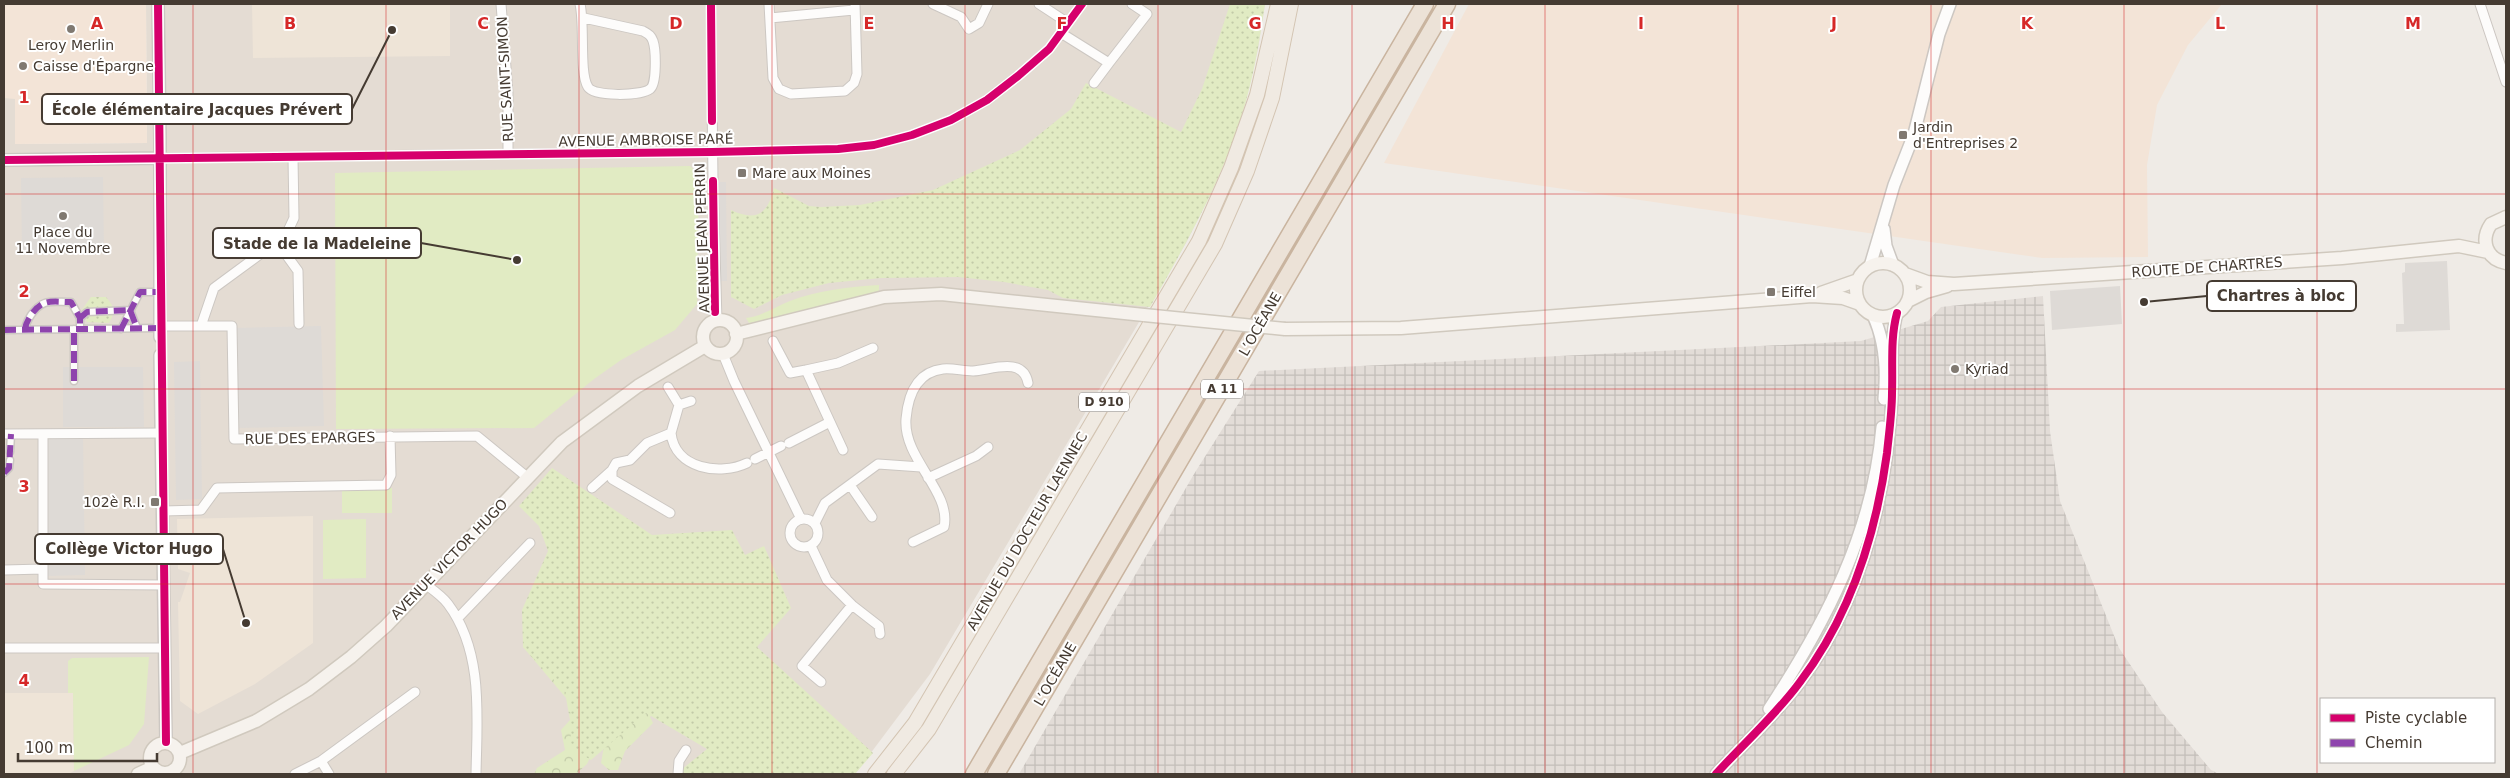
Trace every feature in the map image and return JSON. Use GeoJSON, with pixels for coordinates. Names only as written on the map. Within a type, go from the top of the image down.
{"type":"FeatureCollection","features":[{"type":"Feature","properties":{"kind":"highway","name":"L’OCÉANE"},"geometry":{"type":"LineString","coordinates":[[974,774],[1425,4]]}},
{"type":"Feature","properties":{"kind":"highway","name":"L’OCÉANE"},"geometry":{"type":"LineString","coordinates":[[996,774],[1447,4]]}},
{"type":"Feature","properties":{"kind":"main road","name":"AVENUE DU DOCTEUR LAENNEC"},"geometry":{"type":"LineString","coordinates":[[875,774],[915,723],[1199,241],[1231,168],[1257,95],[1278,4]]}},
{"type":"Feature","properties":{"kind":"main road","name":"AVENUE DU DOCTEUR LAENNEC"},"geometry":{"type":"LineString","coordinates":[[894,774],[929,729],[1215,244],[1247,171],[1272,98],[1291,4]]}},
{"type":"Feature","properties":{"kind":"main road","name":"ROUTE DE CHARTRES"},"geometry":{"type":"LineString","coordinates":[[2459,246],[2487,230],[2491,224],[2506,217]]}},
{"type":"Feature","properties":{"kind":"main road"},"geometry":{"type":"LineString","coordinates":[[2487,230],[2485,245],[2488,252],[2505,266]]}},
{"type":"Feature","properties":{"kind":"main road","name":"ROUTE DE CHARTRES"},"geometry":{"type":"LineString","coordinates":[[1954,284],[2342,258],[2459,246],[2488,252]]}},
{"type":"Feature","properties":{"kind":"main road"},"geometry":{"type":"LineString","coordinates":[[1812,296],[1843,287],[1858,280],[1870,266],[1882,263],[1893,265],[1905,274],[1925,281],[1954,284]]}},
{"type":"Feature","properties":{"kind":"main road"},"geometry":{"type":"LineString","coordinates":[[1905,274],[1910,285],[1908,301]]}},
{"type":"Feature","properties":{"kind":"main road"},"geometry":{"type":"LineString","coordinates":[[1858,280],[1856,292],[1860,304]]}},
{"type":"Feature","properties":{"kind":"main road"},"geometry":{"type":"LineString","coordinates":[[736,334],[893,296],[941,294],[1285,329],[1401,328],[1812,296],[1843,298],[1860,304],[1873,315],[1885,317],[1897,313],[1908,301],[1926,292],[1954,284]]}},
{"type":"Feature","properties":{"kind":"main road"},"geometry":{"type":"LineString","coordinates":[[717,321],[732,325],[736,334],[732,349],[723,354],[713,352],[705,346],[705,330],[717,321]]}},
{"type":"Feature","properties":{"kind":"main road","name":"AVENUE VICTOR HUGO"},"geometry":{"type":"LineString","coordinates":[[180,753],[256,721],[309,689],[351,657],[386,626],[562,442],[638,386],[705,346]]}},
{"type":"Feature","properties":{"kind":"main road"},"geometry":{"type":"LineString","coordinates":[[166,742],[173,745],[180,753],[177,766],[165,773],[153,767],[150,758],[153,748],[166,742]]}},
{"type":"Feature","properties":{"kind":"main road"},"geometry":{"type":"LineString","coordinates":[[138,774],[153,767]]}},
{"type":"Feature","properties":{"kind":"street"},"geometry":{"type":"LineString","coordinates":[[4,330],[137,328],[160,330],[158,4]]}},
{"type":"Feature","properties":{"kind":"street","name":"RUE SAINT-SIMON"},"geometry":{"type":"LineString","coordinates":[[501,4],[508,93],[508,154]]}},
{"type":"Feature","properties":{"kind":"street"},"geometry":{"type":"LineString","coordinates":[[580,4],[584,18],[584,78],[588,89],[597,94],[643,93],[651,88],[655,81],[654,43],[651,35],[643,31],[584,18]]}},
{"type":"Feature","properties":{"kind":"street","name":"AVENUE JEAN PERRIN"},"geometry":{"type":"LineString","coordinates":[[711,4],[712,152],[717,321]]}},
{"type":"Feature","properties":{"kind":"street"},"geometry":{"type":"LineString","coordinates":[[769,4],[773,78],[779,89],[791,94],[845,91],[854,83],[857,74],[854,7],[770,18]]}},
{"type":"Feature","properties":{"kind":"street"},"geometry":{"type":"LineString","coordinates":[[933,4],[961,17],[969,29],[979,23],[988,4]]}},
{"type":"Feature","properties":{"kind":"street"},"geometry":{"type":"LineString","coordinates":[[1039,4],[1068,23]]}},
{"type":"Feature","properties":{"kind":"street","name":"AVENUE AMBROISE PARÉ"},"geometry":{"type":"LineString","coordinates":[[160,158],[838,150],[874,145],[912,135],[951,120],[987,100],[1018,76],[1049,48],[1082,4]]}},
{"type":"Feature","properties":{"kind":"street"},"geometry":{"type":"LineString","coordinates":[[1094,84],[1147,14],[1132,4]]}},
{"type":"Feature","properties":{"kind":"street"},"geometry":{"type":"LineString","coordinates":[[1870,266],[1882,222],[1914,134],[1939,34],[1950,4]]}},
{"type":"Feature","properties":{"kind":"street"},"geometry":{"type":"LineString","coordinates":[[2480,4],[2506,82]]}},
{"type":"Feature","properties":{"kind":"street"},"geometry":{"type":"LineString","coordinates":[[1061,33],[1109,63]]}},
{"type":"Feature","properties":{"kind":"street"},"geometry":{"type":"LineString","coordinates":[[201,326],[214,288],[286,235],[294,218],[293,157]]}},
{"type":"Feature","properties":{"kind":"street"},"geometry":{"type":"LineString","coordinates":[[4,160],[160,158]]}},
{"type":"Feature","properties":{"kind":"street"},"geometry":{"type":"LineString","coordinates":[[1882,222],[1886,246],[1893,265]]}},
{"type":"Feature","properties":{"kind":"street"},"geometry":{"type":"LineString","coordinates":[[277,242],[298,271],[299,324]]}},
{"type":"Feature","properties":{"kind":"street"},"geometry":{"type":"LineString","coordinates":[[121,329],[140,292],[160,292]]}},
{"type":"Feature","properties":{"kind":"street"},"geometry":{"type":"LineString","coordinates":[[25,329],[26,323],[39,304],[44,302],[71,302],[80,318]]}},
{"type":"Feature","properties":{"kind":"street"},"geometry":{"type":"LineString","coordinates":[[74,381],[77,329],[80,318],[87,312],[130,310]]}},
{"type":"Feature","properties":{"kind":"street"},"geometry":{"type":"LineString","coordinates":[[130,310],[137,328]]}},
{"type":"Feature","properties":{"kind":"street"},"geometry":{"type":"LineString","coordinates":[[1716,774],[1799,683],[1826,644],[1852,589],[1867,550],[1884,477],[1892,396],[1892,332],[1897,313]]}},
{"type":"Feature","properties":{"kind":"street"},"geometry":{"type":"LineString","coordinates":[[1750,737],[1826,616],[1847,567],[1862,524],[1874,481],[1880,446],[1885,391],[1884,352],[1881,333],[1873,315]]}},
{"type":"Feature","properties":{"kind":"street","name":"RUE DES EPARGES"},"geometry":{"type":"LineString","coordinates":[[160,330],[201,326],[232,326],[234,439],[477,436],[527,477]]}},
{"type":"Feature","properties":{"kind":"street"},"geometry":{"type":"LineString","coordinates":[[774,341],[790,374],[838,363],[873,348]]}},
{"type":"Feature","properties":{"kind":"street"},"geometry":{"type":"LineString","coordinates":[[723,354],[800,519],[815,523]]}},
{"type":"Feature","properties":{"kind":"street"},"geometry":{"type":"LineString","coordinates":[[160,355],[166,742]]}},
{"type":"Feature","properties":{"kind":"street"},"geometry":{"type":"LineString","coordinates":[[913,542],[944,527],[946,517],[942,503],[921,468],[907,433],[906,420],[911,391],[920,379],[942,369],[973,371],[1004,366],[1017,367],[1027,376],[1028,383]]}},
{"type":"Feature","properties":{"kind":"street"},"geometry":{"type":"LineString","coordinates":[[806,370],[843,450]]}},
{"type":"Feature","properties":{"kind":"street"},"geometry":{"type":"LineString","coordinates":[[668,387],[678,405],[671,433],[673,444],[682,456],[695,464],[722,470],[737,468],[830,422]]}},
{"type":"Feature","properties":{"kind":"street"},"geometry":{"type":"LineString","coordinates":[[678,405],[691,401]]}},
{"type":"Feature","properties":{"kind":"street"},"geometry":{"type":"LineString","coordinates":[[10,452],[8,434],[162,433]]}},
{"type":"Feature","properties":{"kind":"street"},"geometry":{"type":"LineString","coordinates":[[592,488],[612,470],[616,463],[630,460],[647,443],[671,433]]}},
{"type":"Feature","properties":{"kind":"street"},"geometry":{"type":"LineString","coordinates":[[43,434],[43,584],[164,585]]}},
{"type":"Feature","properties":{"kind":"street"},"geometry":{"type":"LineString","coordinates":[[163,511],[201,510],[216,488],[386,485],[391,475],[390,436]]}},
{"type":"Feature","properties":{"kind":"street"},"geometry":{"type":"LineString","coordinates":[[928,478],[976,456],[988,447]]}},
{"type":"Feature","properties":{"kind":"street"},"geometry":{"type":"LineString","coordinates":[[4,473],[9,468],[10,460]]}},
{"type":"Feature","properties":{"kind":"street"},"geometry":{"type":"LineString","coordinates":[[800,519],[791,528],[791,537],[801,547],[811,546],[819,533],[815,523],[825,503],[878,464],[921,468]]}},
{"type":"Feature","properties":{"kind":"street"},"geometry":{"type":"LineString","coordinates":[[612,470],[612,479],[670,513]]}},
{"type":"Feature","properties":{"kind":"street"},"geometry":{"type":"LineString","coordinates":[[850,485],[872,517]]}},
{"type":"Feature","properties":{"kind":"street"},"geometry":{"type":"LineString","coordinates":[[458,618],[530,543]]}},
{"type":"Feature","properties":{"kind":"street"},"geometry":{"type":"LineString","coordinates":[[811,546],[828,580],[852,605],[879,626],[880,634]]}},
{"type":"Feature","properties":{"kind":"street"},"geometry":{"type":"LineString","coordinates":[[4,561],[4,570],[43,569]]}},
{"type":"Feature","properties":{"kind":"street"},"geometry":{"type":"LineString","coordinates":[[425,584],[447,602],[458,618],[470,648],[476,695],[476,774]]}},
{"type":"Feature","properties":{"kind":"street"},"geometry":{"type":"LineString","coordinates":[[821,682],[802,666],[852,605]]}},
{"type":"Feature","properties":{"kind":"street"},"geometry":{"type":"LineString","coordinates":[[1820,640],[1826,616]]}},
{"type":"Feature","properties":{"kind":"street"},"geometry":{"type":"LineString","coordinates":[[4,648],[164,648]]}},
{"type":"Feature","properties":{"kind":"street"},"geometry":{"type":"LineString","coordinates":[[295,774],[321,761],[415,692]]}},
{"type":"Feature","properties":{"kind":"street"},"geometry":{"type":"LineString","coordinates":[[678,774],[679,761],[686,750]]}},
{"type":"Feature","properties":{"kind":"street"},"geometry":{"type":"LineString","coordinates":[[321,761],[329,774]]}},
{"type":"Feature","properties":{"kind":"shaded area"},"geometry":{"type":"Polygon","coordinates":[[[4,4],[146,4],[147,143],[15,144],[15,99],[4,98],[4,4]]]}},
{"type":"Feature","properties":{"kind":"shaded area"},"geometry":{"type":"Polygon","coordinates":[[[146,4],[1265,4],[1258,49],[1245,102],[1211,193],[1186,243],[930,674],[855,774],[4,774],[4,98],[15,98],[15,144],[147,143],[146,4]]]}},
{"type":"Feature","properties":{"kind":"shaded area"},"geometry":{"type":"Polygon","coordinates":[[[252,4],[450,4],[450,56],[253,58],[252,4]]]}},
{"type":"Feature","properties":{"kind":"shaded area"},"geometry":{"type":"Polygon","coordinates":[[[1469,4],[2222,4],[2188,45],[2157,105],[2147,165],[2148,257],[2042,258],[1384,163],[1469,4]]]}},
{"type":"Feature","properties":{"kind":"shaded area","name":"Place du 11 Novembre"},"geometry":{"type":"Polygon","coordinates":[[[103,177],[104,253],[22,254],[21,178],[103,177]]]}},
{"type":"Feature","properties":{"kind":"shaded area"},"geometry":{"type":"Polygon","coordinates":[[[719,182],[726,182],[727,281],[720,281],[719,182]]]}},
{"type":"Feature","properties":{"kind":"shaded area"},"geometry":{"type":"Polygon","coordinates":[[[2447,261],[2450,330],[2396,332],[2396,324],[2404,324],[2402,273],[2405,272],[2405,263],[2447,261]]]}},
{"type":"Feature","properties":{"kind":"shaded area"},"geometry":{"type":"Polygon","coordinates":[[[2120,286],[2122,324],[2052,330],[2050,291],[2120,286]]]}},
{"type":"Feature","properties":{"kind":"shaded area"},"geometry":{"type":"Polygon","coordinates":[[[2043,296],[2050,431],[2060,501],[2119,648],[2162,712],[2211,770],[2219,774],[1019,774],[1194,474],[1259,371],[1861,341],[1928,321],[1941,307],[2043,296]]]}},
{"type":"Feature","properties":{"kind":"shaded area"},"geometry":{"type":"Polygon","coordinates":[[[321,326],[324,426],[238,428],[235,328],[321,326]]]}},
{"type":"Feature","properties":{"kind":"shaded area"},"geometry":{"type":"Polygon","coordinates":[[[200,361],[202,499],[176,500],[174,362],[200,361]]]}},
{"type":"Feature","properties":{"kind":"shaded area"},"geometry":{"type":"Polygon","coordinates":[[[63,367],[143,367],[144,427],[63,427],[63,367]]]}},
{"type":"Feature","properties":{"kind":"shaded area"},"geometry":{"type":"Polygon","coordinates":[[[83,436],[85,575],[47,576],[44,437],[83,436]]]}},
{"type":"Feature","properties":{"kind":"shaded area"},"geometry":{"type":"Polygon","coordinates":[[[313,516],[313,643],[255,684],[198,714],[180,701],[178,602],[180,602],[190,573],[178,569],[177,519],[313,516]]]}},
{"type":"Feature","properties":{"kind":"shaded area"},"geometry":{"type":"Polygon","coordinates":[[[4,693],[73,693],[74,771],[68,774],[4,774],[4,693]]]}},
{"type":"Feature","properties":{"kind":"green space"},"geometry":{"type":"Polygon","coordinates":[[[1230,4],[1265,4],[1249,89],[1238,128],[1217,181],[1150,307],[1063,298],[1048,290],[1004,282],[958,277],[881,278],[829,283],[782,295],[754,309],[731,297],[731,210],[747,215],[760,213],[768,204],[774,188],[809,206],[821,207],[860,205],[933,190],[1020,150],[1071,109],[1086,83],[1181,132],[1202,89],[1230,4]]]}},
{"type":"Feature","properties":{"kind":"green space"},"geometry":{"type":"Polygon","coordinates":[[[690,166],[699,175],[697,304],[675,330],[621,360],[594,379],[534,428],[336,429],[335,173],[690,166]]]}},
{"type":"Feature","properties":{"kind":"green space"},"geometry":{"type":"Polygon","coordinates":[[[879,285],[879,293],[764,321],[749,323],[746,318],[812,294],[845,288],[879,285]]]}},
{"type":"Feature","properties":{"kind":"green space"},"geometry":{"type":"Polygon","coordinates":[[[91,297],[106,297],[111,304],[114,312],[109,323],[87,322],[81,311],[91,297]]]}},
{"type":"Feature","properties":{"kind":"green space"},"geometry":{"type":"Polygon","coordinates":[[[552,468],[652,535],[732,530],[745,555],[764,546],[791,608],[757,647],[873,753],[855,774],[676,774],[707,749],[646,713],[591,760],[571,748],[570,697],[523,647],[522,610],[548,551],[539,526],[519,506],[552,468]]]}},
{"type":"Feature","properties":{"kind":"green space"},"geometry":{"type":"Polygon","coordinates":[[[392,488],[392,513],[342,513],[342,489],[392,488]]]}},
{"type":"Feature","properties":{"kind":"green space"},"geometry":{"type":"Polygon","coordinates":[[[366,519],[366,578],[323,579],[323,520],[366,519]]]}},
{"type":"Feature","properties":{"kind":"green space"},"geometry":{"type":"Polygon","coordinates":[[[524,611],[604,728],[587,764],[576,774],[534,774],[537,768],[565,750],[561,730],[570,720],[566,698],[523,647],[524,611]]]}},
{"type":"Feature","properties":{"kind":"green space"},"geometry":{"type":"Polygon","coordinates":[[[149,657],[144,724],[129,745],[74,771],[73,693],[68,693],[68,661],[72,658],[149,657]]]}},
{"type":"Feature","properties":{"kind":"green space"},"geometry":{"type":"Polygon","coordinates":[[[654,712],[650,717],[653,723],[625,751],[618,770],[609,770],[601,763],[604,746],[632,714],[654,712]]]}},
{"type":"Feature","properties":{"kind":"marked path"},"geometry":{"type":"LineString","coordinates":[[121,329],[140,292],[159,292]]}},
{"type":"Feature","properties":{"kind":"marked path"},"geometry":{"type":"LineString","coordinates":[[25,329],[28,320],[35,310],[48,302],[71,302],[80,318],[80,329]]}},
{"type":"Feature","properties":{"kind":"marked path"},"geometry":{"type":"LineString","coordinates":[[80,318],[87,312],[130,310],[137,328]]}},
{"type":"Feature","properties":{"kind":"marked path"},"geometry":{"type":"LineString","coordinates":[[4,330],[160,328]]}},
{"type":"Feature","properties":{"kind":"marked path"},"geometry":{"type":"LineString","coordinates":[[74,329],[74,381]]}},
{"type":"Feature","properties":{"kind":"marked path"},"geometry":{"type":"LineString","coordinates":[[4,473],[9,468],[11,434]]}},
{"type":"Feature","properties":{"kind":"cycle path"},"geometry":{"type":"LineString","coordinates":[[158,4],[166,742]]}},
{"type":"Feature","properties":{"kind":"cycle path"},"geometry":{"type":"LineString","coordinates":[[711,4],[712,121]]}},
{"type":"Feature","properties":{"kind":"cycle path"},"geometry":{"type":"LineString","coordinates":[[4,160],[712,152],[838,149],[874,145],[912,135],[951,120],[987,100],[1049,49],[1082,4]]}},
{"type":"Feature","properties":{"kind":"cycle path"},"geometry":{"type":"LineString","coordinates":[[713,181],[715,312]]}},
{"type":"Feature","properties":{"kind":"cycle path"},"geometry":{"type":"LineString","coordinates":[[1716,774],[1791,694],[1818,657],[1847,602],[1868,544],[1882,483],[1891,408],[1893,343],[1897,313]]}},
{"type":"Feature","properties":{"kind":"place","name":"Leroy Merlin"},"geometry":{"type":"Point","coordinates":[71,29]}},
{"type":"Feature","properties":{"kind":"place","name":"École élémentaire Jacques Prévert"},"geometry":{"type":"Point","coordinates":[392,30]}},
{"type":"Feature","properties":{"kind":"place","name":"Caisse d'Épargne"},"geometry":{"type":"Point","coordinates":[23,66]}},
{"type":"Feature","properties":{"kind":"place","name":"Jardin d'Entreprises 2"},"geometry":{"type":"Point","coordinates":[1903,135]}},
{"type":"Feature","properties":{"kind":"place","name":"Mare aux Moines"},"geometry":{"type":"Point","coordinates":[742,173]}},
{"type":"Feature","properties":{"kind":"place","name":"Place du 11 Novembre"},"geometry":{"type":"Point","coordinates":[63,216]}},
{"type":"Feature","properties":{"kind":"place","name":"Stade de la Madeleine"},"geometry":{"type":"Point","coordinates":[517,260]}},
{"type":"Feature","properties":{"kind":"place","name":"Eiffel"},"geometry":{"type":"Point","coordinates":[1771,292]}},
{"type":"Feature","properties":{"kind":"place","name":"Chartres à bloc"},"geometry":{"type":"Point","coordinates":[2144,302]}},
{"type":"Feature","properties":{"kind":"place","name":"Kyriad"},"geometry":{"type":"Point","coordinates":[1955,369]}},
{"type":"Feature","properties":{"kind":"place","name":"102è R.I."},"geometry":{"type":"Point","coordinates":[155,502]}},
{"type":"Feature","properties":{"kind":"place","name":"Collège Victor Hugo"},"geometry":{"type":"Point","coordinates":[246,623]}}]}
